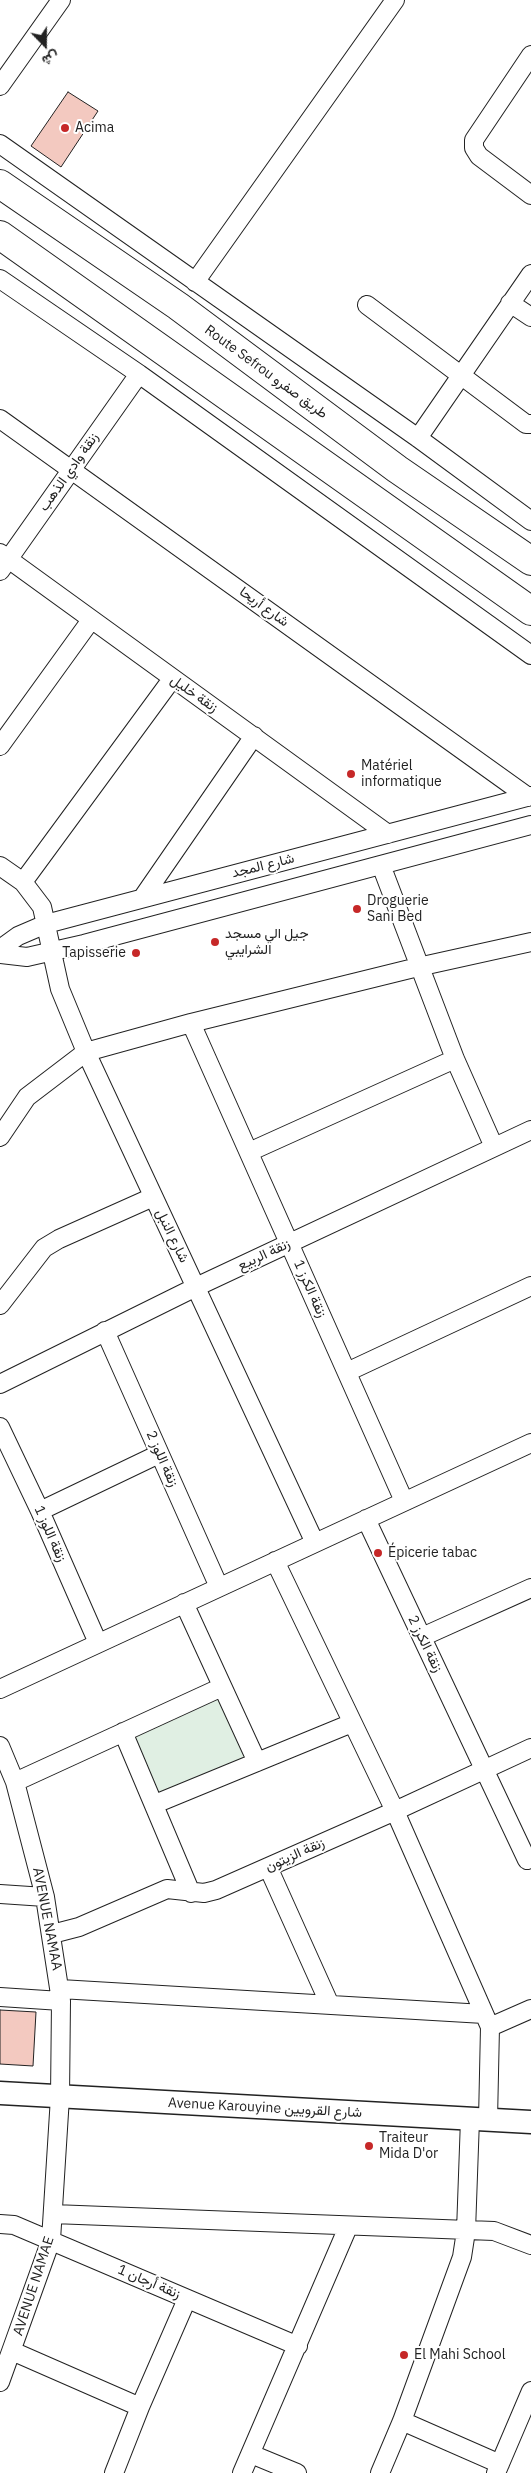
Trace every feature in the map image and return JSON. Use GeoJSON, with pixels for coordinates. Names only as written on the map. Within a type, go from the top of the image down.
{"type":"FeatureCollection","features":[{"type":"Feature","properties":{"kind":"main road","name":"Route Sefrou طريق صفرو"},"geometry":{"type":"LineString","coordinates":[[0,184],[178,306],[397,469],[531,561]]}},
{"type":"Feature","properties":{"kind":"main road"},"geometry":{"type":"LineString","coordinates":[[0,235],[531,612]]}},
{"type":"Feature","properties":{"kind":"street"},"geometry":{"type":"LineString","coordinates":[[0,86],[61,0]]}},
{"type":"Feature","properties":{"kind":"street"},"geometry":{"type":"LineString","coordinates":[[195,282],[395,0]]}},
{"type":"Feature","properties":{"kind":"street"},"geometry":{"type":"LineString","coordinates":[[531,55],[474,140],[474,148],[479,156],[531,195]]}},
{"type":"Feature","properties":{"kind":"street"},"geometry":{"type":"LineString","coordinates":[[0,144],[418,438],[531,521]]}},
{"type":"Feature","properties":{"kind":"street"},"geometry":{"type":"LineString","coordinates":[[418,438],[531,274]]}},
{"type":"Feature","properties":{"kind":"street"},"geometry":{"type":"LineString","coordinates":[[0,279],[139,374],[531,655]]}},
{"type":"Feature","properties":{"kind":"street"},"geometry":{"type":"LineString","coordinates":[[510,303],[531,317]]}},
{"type":"Feature","properties":{"kind":"street"},"geometry":{"type":"LineString","coordinates":[[367,305],[526,424],[531,424]]}},
{"type":"Feature","properties":{"kind":"street","name":"زنقة وادي الذهب"},"geometry":{"type":"LineString","coordinates":[[3,561],[139,374]]}},
{"type":"Feature","properties":{"kind":"street","name":"شارع أريحا"},"geometry":{"type":"LineString","coordinates":[[0,419],[530,796]]}},
{"type":"Feature","properties":{"kind":"street","name":"زنقة خليل"},"geometry":{"type":"LineString","coordinates":[[3,561],[91,620],[388,834]]}},
{"type":"Feature","properties":{"kind":"street"},"geometry":{"type":"LineString","coordinates":[[0,746],[91,620]]}},
{"type":"Feature","properties":{"kind":"street"},"geometry":{"type":"LineString","coordinates":[[23,882],[172,679]]}},
{"type":"Feature","properties":{"kind":"street"},"geometry":{"type":"LineString","coordinates":[[143,897],[254,736]]}},
{"type":"Feature","properties":{"kind":"street","name":"شارع المجد"},"geometry":{"type":"LineString","coordinates":[[0,949],[18,936],[46,924],[530,796]]}},
{"type":"Feature","properties":{"kind":"street"},"geometry":{"type":"LineString","coordinates":[[0,954],[27,956],[52,952],[531,824]]}},
{"type":"Feature","properties":{"kind":"street"},"geometry":{"type":"LineString","coordinates":[[381,865],[418,967],[455,1059],[494,1147]]}},
{"type":"Feature","properties":{"kind":"street","name":"شارع النبل"},"geometry":{"type":"LineString","coordinates":[[0,866],[23,882],[42,907],[60,989],[86,1052],[315,1542]]}},
{"type":"Feature","properties":{"kind":"street"},"geometry":{"type":"LineString","coordinates":[[0,1137],[27,1098],[86,1052],[190,1023],[418,967],[531,942]]}},
{"type":"Feature","properties":{"kind":"street","name":"زنقة الكرز 1"},"geometry":{"type":"LineString","coordinates":[[190,1023],[404,1501]]}},
{"type":"Feature","properties":{"kind":"street"},"geometry":{"type":"LineString","coordinates":[[248,1152],[455,1059]]}},
{"type":"Feature","properties":{"kind":"street","name":"زنقة الربيع"},"geometry":{"type":"LineString","coordinates":[[0,1384],[196,1287],[531,1130]]}},
{"type":"Feature","properties":{"kind":"street"},"geometry":{"type":"LineString","coordinates":[[0,1305],[44,1248],[58,1239],[153,1197]]}},
{"type":"Feature","properties":{"kind":"street"},"geometry":{"type":"LineString","coordinates":[[347,1372],[531,1286]]}},
{"type":"Feature","properties":{"kind":"street","name":"زنقة اللوز 2"},"geometry":{"type":"LineString","coordinates":[[105,1331],[219,1587]]}},
{"type":"Feature","properties":{"kind":"street","name":"زنقة اللوز 1"},"geometry":{"type":"LineString","coordinates":[[0,1427],[40,1511],[98,1643]]}},
{"type":"Feature","properties":{"kind":"street"},"geometry":{"type":"LineString","coordinates":[[0,1689],[531,1442]]}},
{"type":"Feature","properties":{"kind":"street"},"geometry":{"type":"LineString","coordinates":[[40,1511],[159,1454]]}},
{"type":"Feature","properties":{"kind":"street","name":"زنقة الكرز 2"},"geometry":{"type":"LineString","coordinates":[[366,1519],[530,1863]]}},
{"type":"Feature","properties":{"kind":"street"},"geometry":{"type":"LineString","coordinates":[[275,1561],[395,1811],[487,2020],[479,2120],[466,2231],[457,2272],[402,2421],[380,2473]]}},
{"type":"Feature","properties":{"kind":"street"},"geometry":{"type":"LineString","coordinates":[[422,1637],[531,1588]]}},
{"type":"Feature","properties":{"kind":"street"},"geometry":{"type":"LineString","coordinates":[[184,1603],[257,1762]]}},
{"type":"Feature","properties":{"kind":"street"},"geometry":{"type":"LineString","coordinates":[[15,1782],[222,1687]]}},
{"type":"Feature","properties":{"kind":"street"},"geometry":{"type":"LineString","coordinates":[[155,1804],[352,1723]]}},
{"type":"Feature","properties":{"kind":"street"},"geometry":{"type":"LineString","coordinates":[[124,1732],[191,1893]]}},
{"type":"Feature","properties":{"kind":"street","name":"AVENUE NAMAA"},"geometry":{"type":"LineString","coordinates":[[0,1746],[15,1782],[46,1897],[61,1995],[60,2097]]}},
{"type":"Feature","properties":{"kind":"street","name":"زنقة الزيتون"},"geometry":{"type":"LineString","coordinates":[[52,1934],[79,1927],[168,1889],[178,1889],[191,1893],[204,1893],[216,1890],[395,1811],[531,1748]]}},
{"type":"Feature","properties":{"kind":"street"},"geometry":{"type":"LineString","coordinates":[[268,1867],[330,2005]]}},
{"type":"Feature","properties":{"kind":"street"},"geometry":{"type":"LineString","coordinates":[[0,1894],[46,1897]]}},
{"type":"Feature","properties":{"kind":"street"},"geometry":{"type":"LineString","coordinates":[[0,1997],[61,1995],[330,2005],[487,2020],[531,2009]]}},
{"type":"Feature","properties":{"kind":"street","name":"Avenue Karouyine شارع القرويين"},"geometry":{"type":"LineString","coordinates":[[0,2093],[531,2122]]}},
{"type":"Feature","properties":{"kind":"street","name":"AVENUE NAMAE"},"geometry":{"type":"LineString","coordinates":[[0,2382],[51,2240],[60,2097]]}},
{"type":"Feature","properties":{"kind":"street"},"geometry":{"type":"LineString","coordinates":[[54,2214],[348,2227],[494,2231],[531,2245]]}},
{"type":"Feature","properties":{"kind":"street","name":"زنقة أرجان 1"},"geometry":{"type":"LineString","coordinates":[[0,2224],[14,2225],[51,2240],[298,2346]]}},
{"type":"Feature","properties":{"kind":"street"},"geometry":{"type":"LineString","coordinates":[[242,2473],[348,2227]]}},
{"type":"Feature","properties":{"kind":"street"},"geometry":{"type":"LineString","coordinates":[[114,2473],[140,2407],[187,2299]]}},
{"type":"Feature","properties":{"kind":"street"},"geometry":{"type":"LineString","coordinates":[[12,2351],[140,2407]]}},
{"type":"Feature","properties":{"kind":"street"},"geometry":{"type":"LineString","coordinates":[[402,2421],[498,2468],[531,2391]]}},
{"type":"Feature","properties":{"kind":"street"},"geometry":{"type":"LineString","coordinates":[[251,2454],[296,2473]]}},
{"type":"Feature","properties":{"kind":"green space"},"geometry":{"type":"Polygon","coordinates":[[[218,1690],[251,1764],[155,1803],[125,1732],[218,1690]]]}},
{"type":"Feature","properties":{"kind":"building","name":"Acima"},"geometry":{"type":"Polygon","coordinates":[[[68,92],[98,111],[61,167],[31,146],[68,92]]]}},
{"type":"Feature","properties":{"kind":"building"},"geometry":{"type":"Polygon","coordinates":[[[0,2010],[36,2012],[33,2066],[0,2064],[0,2010]]]}},
{"type":"Feature","properties":{"kind":"place","name":"Acima"},"geometry":{"type":"Point","coordinates":[65,128]}},
{"type":"Feature","properties":{"kind":"place","name":"Matériel informatique"},"geometry":{"type":"Point","coordinates":[351,774]}},
{"type":"Feature","properties":{"kind":"place","name":"Droguerie Sani Bed"},"geometry":{"type":"Point","coordinates":[357,909]}},
{"type":"Feature","properties":{"kind":"place","name":"جيل الي مسجد الشرايبي"},"geometry":{"type":"Point","coordinates":[215,942]}},
{"type":"Feature","properties":{"kind":"place","name":"Tapisserie"},"geometry":{"type":"Point","coordinates":[136,953]}},
{"type":"Feature","properties":{"kind":"place","name":"Épicerie tabac"},"geometry":{"type":"Point","coordinates":[378,1553]}},
{"type":"Feature","properties":{"kind":"place","name":"Traiteur Mida D'or"},"geometry":{"type":"Point","coordinates":[369,2146]}},
{"type":"Feature","properties":{"kind":"place","name":"El Mahi School"},"geometry":{"type":"Point","coordinates":[404,2355]}}]}
